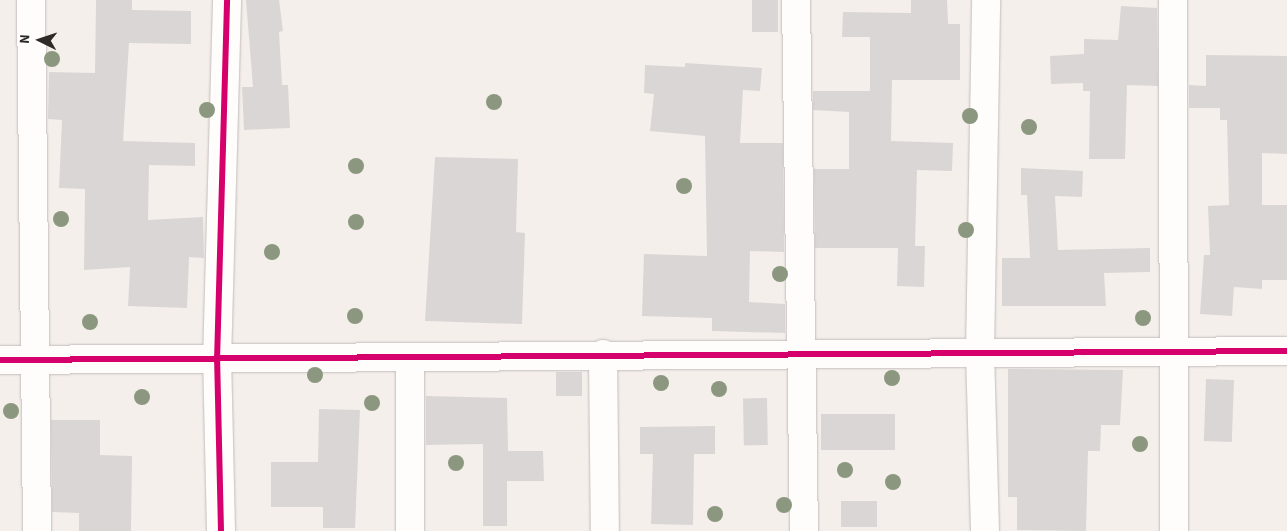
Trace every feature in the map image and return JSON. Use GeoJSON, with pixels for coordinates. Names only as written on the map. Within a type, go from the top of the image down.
{"type":"FeatureCollection","features":[{"type":"Feature","properties":{"kind":"street"},"geometry":{"type":"LineString","coordinates":[[31,0],[38,360],[37,531]]}},
{"type":"Feature","properties":{"kind":"street"},"geometry":{"type":"LineString","coordinates":[[221,531],[217,362],[227,0]]}},
{"type":"Feature","properties":{"kind":"street"},"geometry":{"type":"LineString","coordinates":[[796,0],[804,531]]}},
{"type":"Feature","properties":{"kind":"street"},"geometry":{"type":"LineString","coordinates":[[986,0],[980,353],[986,531]]}},
{"type":"Feature","properties":{"kind":"street"},"geometry":{"type":"LineString","coordinates":[[1173,0],[1171,352],[1174,531]]}},
{"type":"Feature","properties":{"kind":"street"},"geometry":{"type":"LineString","coordinates":[[0,360],[217,362],[603,354],[1287,351]]}},
{"type":"Feature","properties":{"kind":"street"},"geometry":{"type":"LineString","coordinates":[[603,354],[605,531]]}},
{"type":"Feature","properties":{"kind":"street"},"geometry":{"type":"LineString","coordinates":[[410,359],[410,531]]}},
{"type":"Feature","properties":{"kind":"building"},"geometry":{"type":"Polygon","coordinates":[[[96,0],[132,0],[132,10],[191,11],[191,44],[129,43],[123,141],[195,143],[195,166],[149,165],[148,220],[203,217],[204,258],[189,257],[187,308],[128,306],[130,267],[84,270],[85,189],[59,188],[62,120],[48,119],[49,72],[95,73],[96,0]]]}},
{"type":"Feature","properties":{"kind":"building"},"geometry":{"type":"Polygon","coordinates":[[[246,0],[279,0],[283,31],[279,32],[282,85],[288,85],[290,128],[244,130],[242,87],[253,87],[246,0]]]}},
{"type":"Feature","properties":{"kind":"building"},"geometry":{"type":"Polygon","coordinates":[[[752,0],[778,0],[778,32],[752,32],[752,0]]]}},
{"type":"Feature","properties":{"kind":"building"},"geometry":{"type":"Polygon","coordinates":[[[911,0],[947,0],[948,24],[960,24],[960,80],[892,80],[891,141],[953,143],[952,171],[917,170],[915,246],[925,246],[924,287],[897,286],[898,248],[815,248],[814,169],[849,169],[849,112],[813,110],[813,91],[870,91],[870,37],[842,37],[843,12],[911,13],[911,0]]]}},
{"type":"Feature","properties":{"kind":"building"},"geometry":{"type":"Polygon","coordinates":[[[1121,6],[1157,8],[1158,86],[1127,85],[1125,159],[1089,159],[1090,91],[1083,91],[1083,83],[1051,84],[1050,56],[1084,54],[1084,39],[1118,40],[1121,6]]]}},
{"type":"Feature","properties":{"kind":"building"},"geometry":{"type":"Polygon","coordinates":[[[1206,55],[1287,56],[1287,154],[1262,153],[1262,205],[1287,205],[1287,280],[1262,280],[1262,289],[1234,287],[1232,316],[1200,314],[1204,255],[1210,255],[1208,206],[1229,205],[1227,120],[1220,120],[1220,108],[1189,108],[1189,85],[1206,86],[1206,55]]]}},
{"type":"Feature","properties":{"kind":"building"},"geometry":{"type":"Polygon","coordinates":[[[685,63],[762,68],[760,91],[743,90],[740,143],[783,143],[784,252],[750,251],[749,302],[785,304],[785,333],[712,331],[712,318],[642,316],[644,254],[707,256],[705,136],[650,131],[654,94],[644,93],[645,65],[685,67],[685,63]]]}},
{"type":"Feature","properties":{"kind":"building"},"geometry":{"type":"Polygon","coordinates":[[[435,157],[518,159],[516,232],[525,233],[522,324],[425,321],[435,157]]]}},
{"type":"Feature","properties":{"kind":"building"},"geometry":{"type":"Polygon","coordinates":[[[1021,168],[1083,171],[1082,197],[1055,196],[1058,250],[1150,248],[1150,272],[1104,273],[1106,306],[1002,306],[1002,258],[1030,258],[1027,195],[1021,195],[1021,168]]]}},
{"type":"Feature","properties":{"kind":"building"},"geometry":{"type":"Polygon","coordinates":[[[1008,369],[1123,370],[1120,425],[1101,425],[1100,451],[1088,451],[1086,531],[1017,530],[1017,497],[1008,497],[1008,369]]]}},
{"type":"Feature","properties":{"kind":"building"},"geometry":{"type":"Polygon","coordinates":[[[556,372],[582,372],[582,396],[556,396],[556,372]]]}},
{"type":"Feature","properties":{"kind":"building"},"geometry":{"type":"Polygon","coordinates":[[[1206,379],[1234,380],[1232,442],[1204,441],[1206,379]]]}},
{"type":"Feature","properties":{"kind":"building"},"geometry":{"type":"Polygon","coordinates":[[[426,396],[507,398],[508,451],[543,451],[544,481],[507,481],[507,526],[483,526],[483,444],[426,445],[426,396]]]}},
{"type":"Feature","properties":{"kind":"building"},"geometry":{"type":"Polygon","coordinates":[[[743,398],[767,398],[768,445],[744,445],[743,398]]]}},
{"type":"Feature","properties":{"kind":"building"},"geometry":{"type":"Polygon","coordinates":[[[319,409],[360,410],[355,528],[323,528],[323,507],[271,507],[271,462],[318,462],[319,409]]]}},
{"type":"Feature","properties":{"kind":"building"},"geometry":{"type":"Polygon","coordinates":[[[821,414],[895,414],[895,450],[821,450],[821,414]]]}},
{"type":"Feature","properties":{"kind":"building"},"geometry":{"type":"Polygon","coordinates":[[[51,420],[100,420],[100,455],[132,456],[131,531],[79,531],[79,513],[52,512],[51,420]]]}},
{"type":"Feature","properties":{"kind":"building"},"geometry":{"type":"Polygon","coordinates":[[[715,426],[715,454],[694,454],[693,525],[651,524],[653,454],[640,454],[640,427],[715,426]]]}},
{"type":"Feature","properties":{"kind":"building"},"geometry":{"type":"Polygon","coordinates":[[[841,501],[877,501],[877,527],[841,527],[841,501]]]}},
{"type":"Feature","properties":{"kind":"cycle path"},"geometry":{"type":"LineString","coordinates":[[221,531],[217,361],[227,0]]}},
{"type":"Feature","properties":{"kind":"cycle path"},"geometry":{"type":"LineString","coordinates":[[0,360],[1287,351]]}}]}
